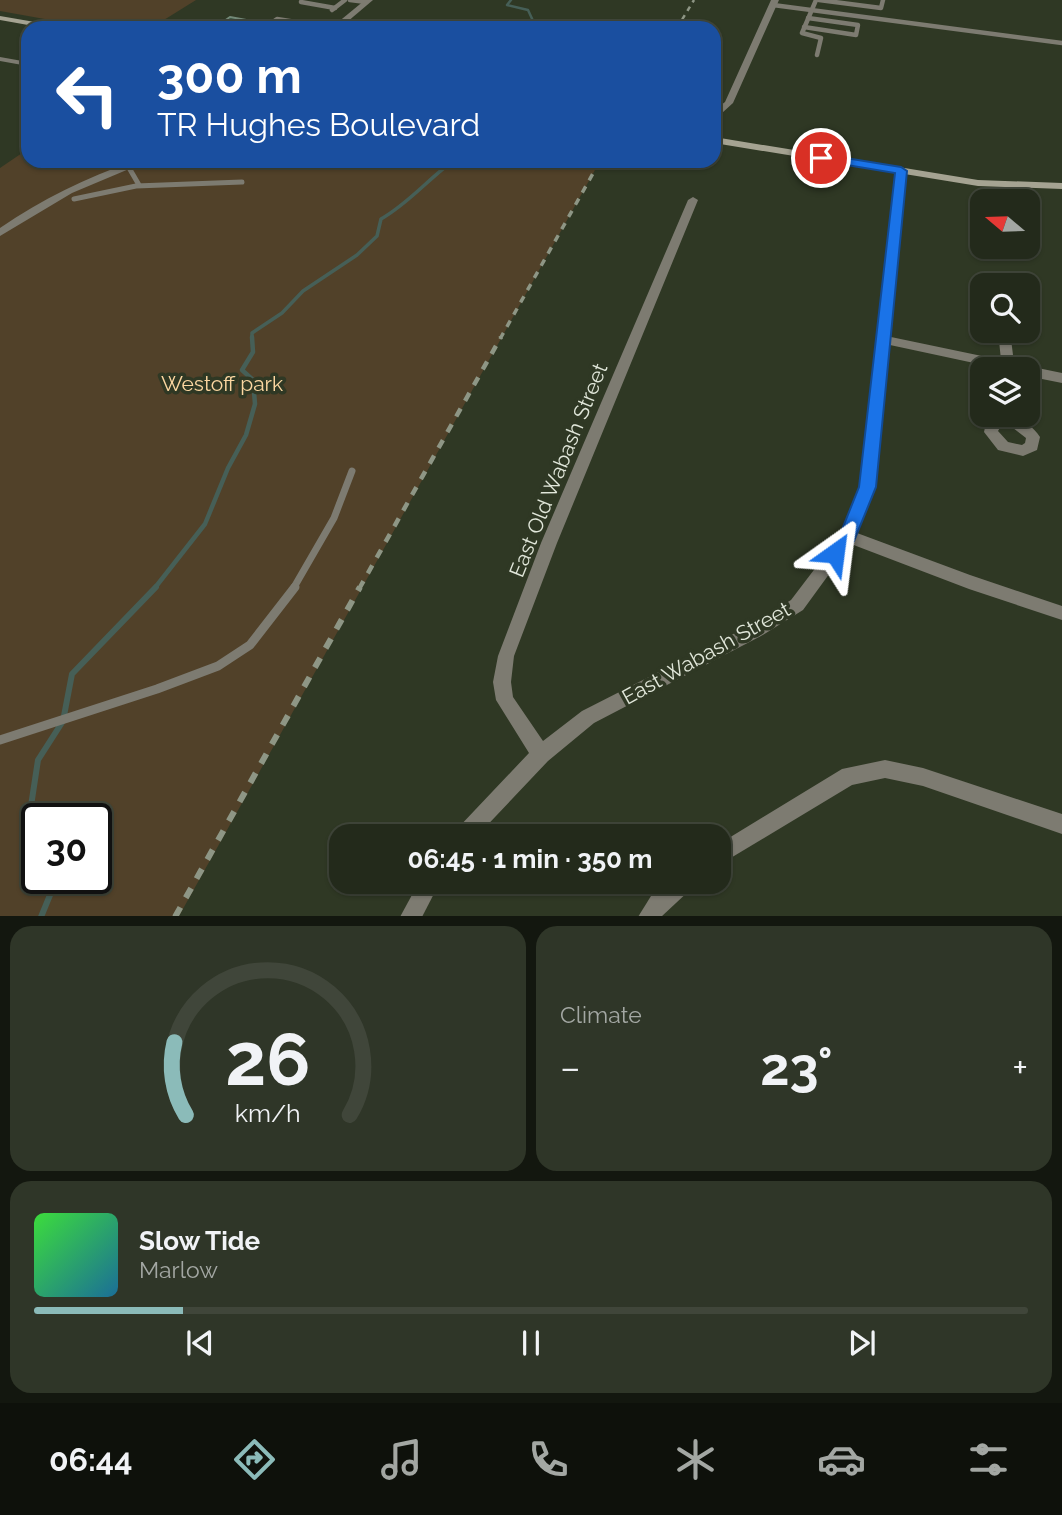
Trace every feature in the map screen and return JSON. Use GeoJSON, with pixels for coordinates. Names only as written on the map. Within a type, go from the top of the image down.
{"type":"FeatureCollection","features":[{"type":"Feature","properties":{"kind":"main road"},"geometry":{"type":"LineString","coordinates":[[0,18],[21,22]]}},
{"type":"Feature","properties":{"kind":"main road"},"geometry":{"type":"LineString","coordinates":[[721,141],[978,183],[1062,186]]}},
{"type":"Feature","properties":{"kind":"street"},"geometry":{"type":"LineString","coordinates":[[343,21],[368,1]]}},
{"type":"Feature","properties":{"kind":"street"},"geometry":{"type":"LineString","coordinates":[[721,109],[729,103],[774,2]]}},
{"type":"Feature","properties":{"kind":"street"},"geometry":{"type":"LineString","coordinates":[[0,59],[21,63]]}},
{"type":"Feature","properties":{"kind":"street"},"geometry":{"type":"LineString","coordinates":[[0,233],[54,196],[123,168]]}},
{"type":"Feature","properties":{"kind":"street","name":"East Wabash Street"},"geometry":{"type":"LineString","coordinates":[[475,824],[541,754],[588,717],[755,631],[797,605],[848,536],[867,487],[885,340],[901,171]]}},
{"type":"Feature","properties":{"kind":"street","name":"East Old Wabash Street"},"geometry":{"type":"LineString","coordinates":[[541,754],[505,700],[502,682],[506,656],[555,530],[693,200]]}},
{"type":"Feature","properties":{"kind":"street"},"geometry":{"type":"LineString","coordinates":[[885,340],[970,359]]}},
{"type":"Feature","properties":{"kind":"street"},"geometry":{"type":"LineString","coordinates":[[1040,374],[1062,378]]}},
{"type":"Feature","properties":{"kind":"street"},"geometry":{"type":"LineString","coordinates":[[848,536],[969,582],[1062,613]]}},
{"type":"Feature","properties":{"kind":"street"},"geometry":{"type":"LineString","coordinates":[[731,849],[849,776],[885,769],[923,777],[1062,824]]}},
{"type":"Feature","properties":{"kind":"street"},"geometry":{"type":"LineString","coordinates":[[410,916],[423,894]]}},
{"type":"Feature","properties":{"kind":"street"},"geometry":{"type":"LineString","coordinates":[[648,916],[669,894]]}},
{"type":"Feature","properties":{"kind":"lane"},"geometry":{"type":"LineString","coordinates":[[330,11],[347,0],[368,1]]}},
{"type":"Feature","properties":{"kind":"lane"},"geometry":{"type":"LineString","coordinates":[[817,54],[821,38],[804,34],[804,27],[818,0],[881,8],[883,0]]}},
{"type":"Feature","properties":{"kind":"lane"},"geometry":{"type":"LineString","coordinates":[[301,2],[335,8]]}},
{"type":"Feature","properties":{"kind":"lane"},"geometry":{"type":"LineString","coordinates":[[774,2],[812,10],[1062,43]]}},
{"type":"Feature","properties":{"kind":"lane"},"geometry":{"type":"LineString","coordinates":[[804,27],[856,35],[858,25],[808,18]]}},
{"type":"Feature","properties":{"kind":"lane"},"geometry":{"type":"LineString","coordinates":[[129,168],[139,186]]}},
{"type":"Feature","properties":{"kind":"lane"},"geometry":{"type":"LineString","coordinates":[[74,199],[95,192],[139,186],[242,182]]}},
{"type":"Feature","properties":{"kind":"lane"},"geometry":{"type":"LineString","coordinates":[[0,740],[157,690],[218,666],[250,645],[302,578],[334,518],[352,471]]}},
{"type":"Feature","properties":{"kind":"green space"},"geometry":{"type":"Polygon","coordinates":[[[0,0],[196,0],[162,21],[56,21],[0,11],[0,0]]]}},
{"type":"Feature","properties":{"kind":"green space","name":"Westoff park"},"geometry":{"type":"Polygon","coordinates":[[[21,154],[21,168],[596,168],[179,916],[0,916],[0,168],[21,154]]]}},
{"type":"Feature","properties":{"kind":"building"},"geometry":{"type":"Polygon","coordinates":[[[230,17],[252,21],[224,21],[230,17]]]}},
{"type":"Feature","properties":{"kind":"waterway"},"geometry":{"type":"LineString","coordinates":[[511,0],[507,5],[528,10],[533,21]]}},
{"type":"Feature","properties":{"kind":"waterway"},"geometry":{"type":"LineString","coordinates":[[252,337],[252,333],[282,313],[303,291],[357,255],[377,236],[381,219],[445,168]]}},
{"type":"Feature","properties":{"kind":"waterway"},"geometry":{"type":"LineString","coordinates":[[154,589],[205,524],[228,468],[246,435],[255,404],[253,380],[242,370],[253,352],[252,337]]}},
{"type":"Feature","properties":{"kind":"waterway"},"geometry":{"type":"LineString","coordinates":[[31,803],[38,760],[63,721],[72,674],[156,587]]}},
{"type":"Feature","properties":{"kind":"waterway"},"geometry":{"type":"LineString","coordinates":[[41,916],[50,894]]}},
{"type":"Feature","properties":{"kind":"railway"},"geometry":{"type":"LineString","coordinates":[[681,21],[694,0]]}},
{"type":"Feature","properties":{"kind":"railway"},"geometry":{"type":"LineString","coordinates":[[500,339],[596,168]]}},
{"type":"Feature","properties":{"kind":"railway"},"geometry":{"type":"LineString","coordinates":[[359,589],[501,337]]}},
{"type":"Feature","properties":{"kind":"railway"},"geometry":{"type":"LineString","coordinates":[[176,916],[360,587]]}},
{"type":"Feature","properties":{"kind":"route"},"geometry":{"type":"LineString","coordinates":[[821,158],[901,171],[867,487],[848,536],[835,553]]}}]}
